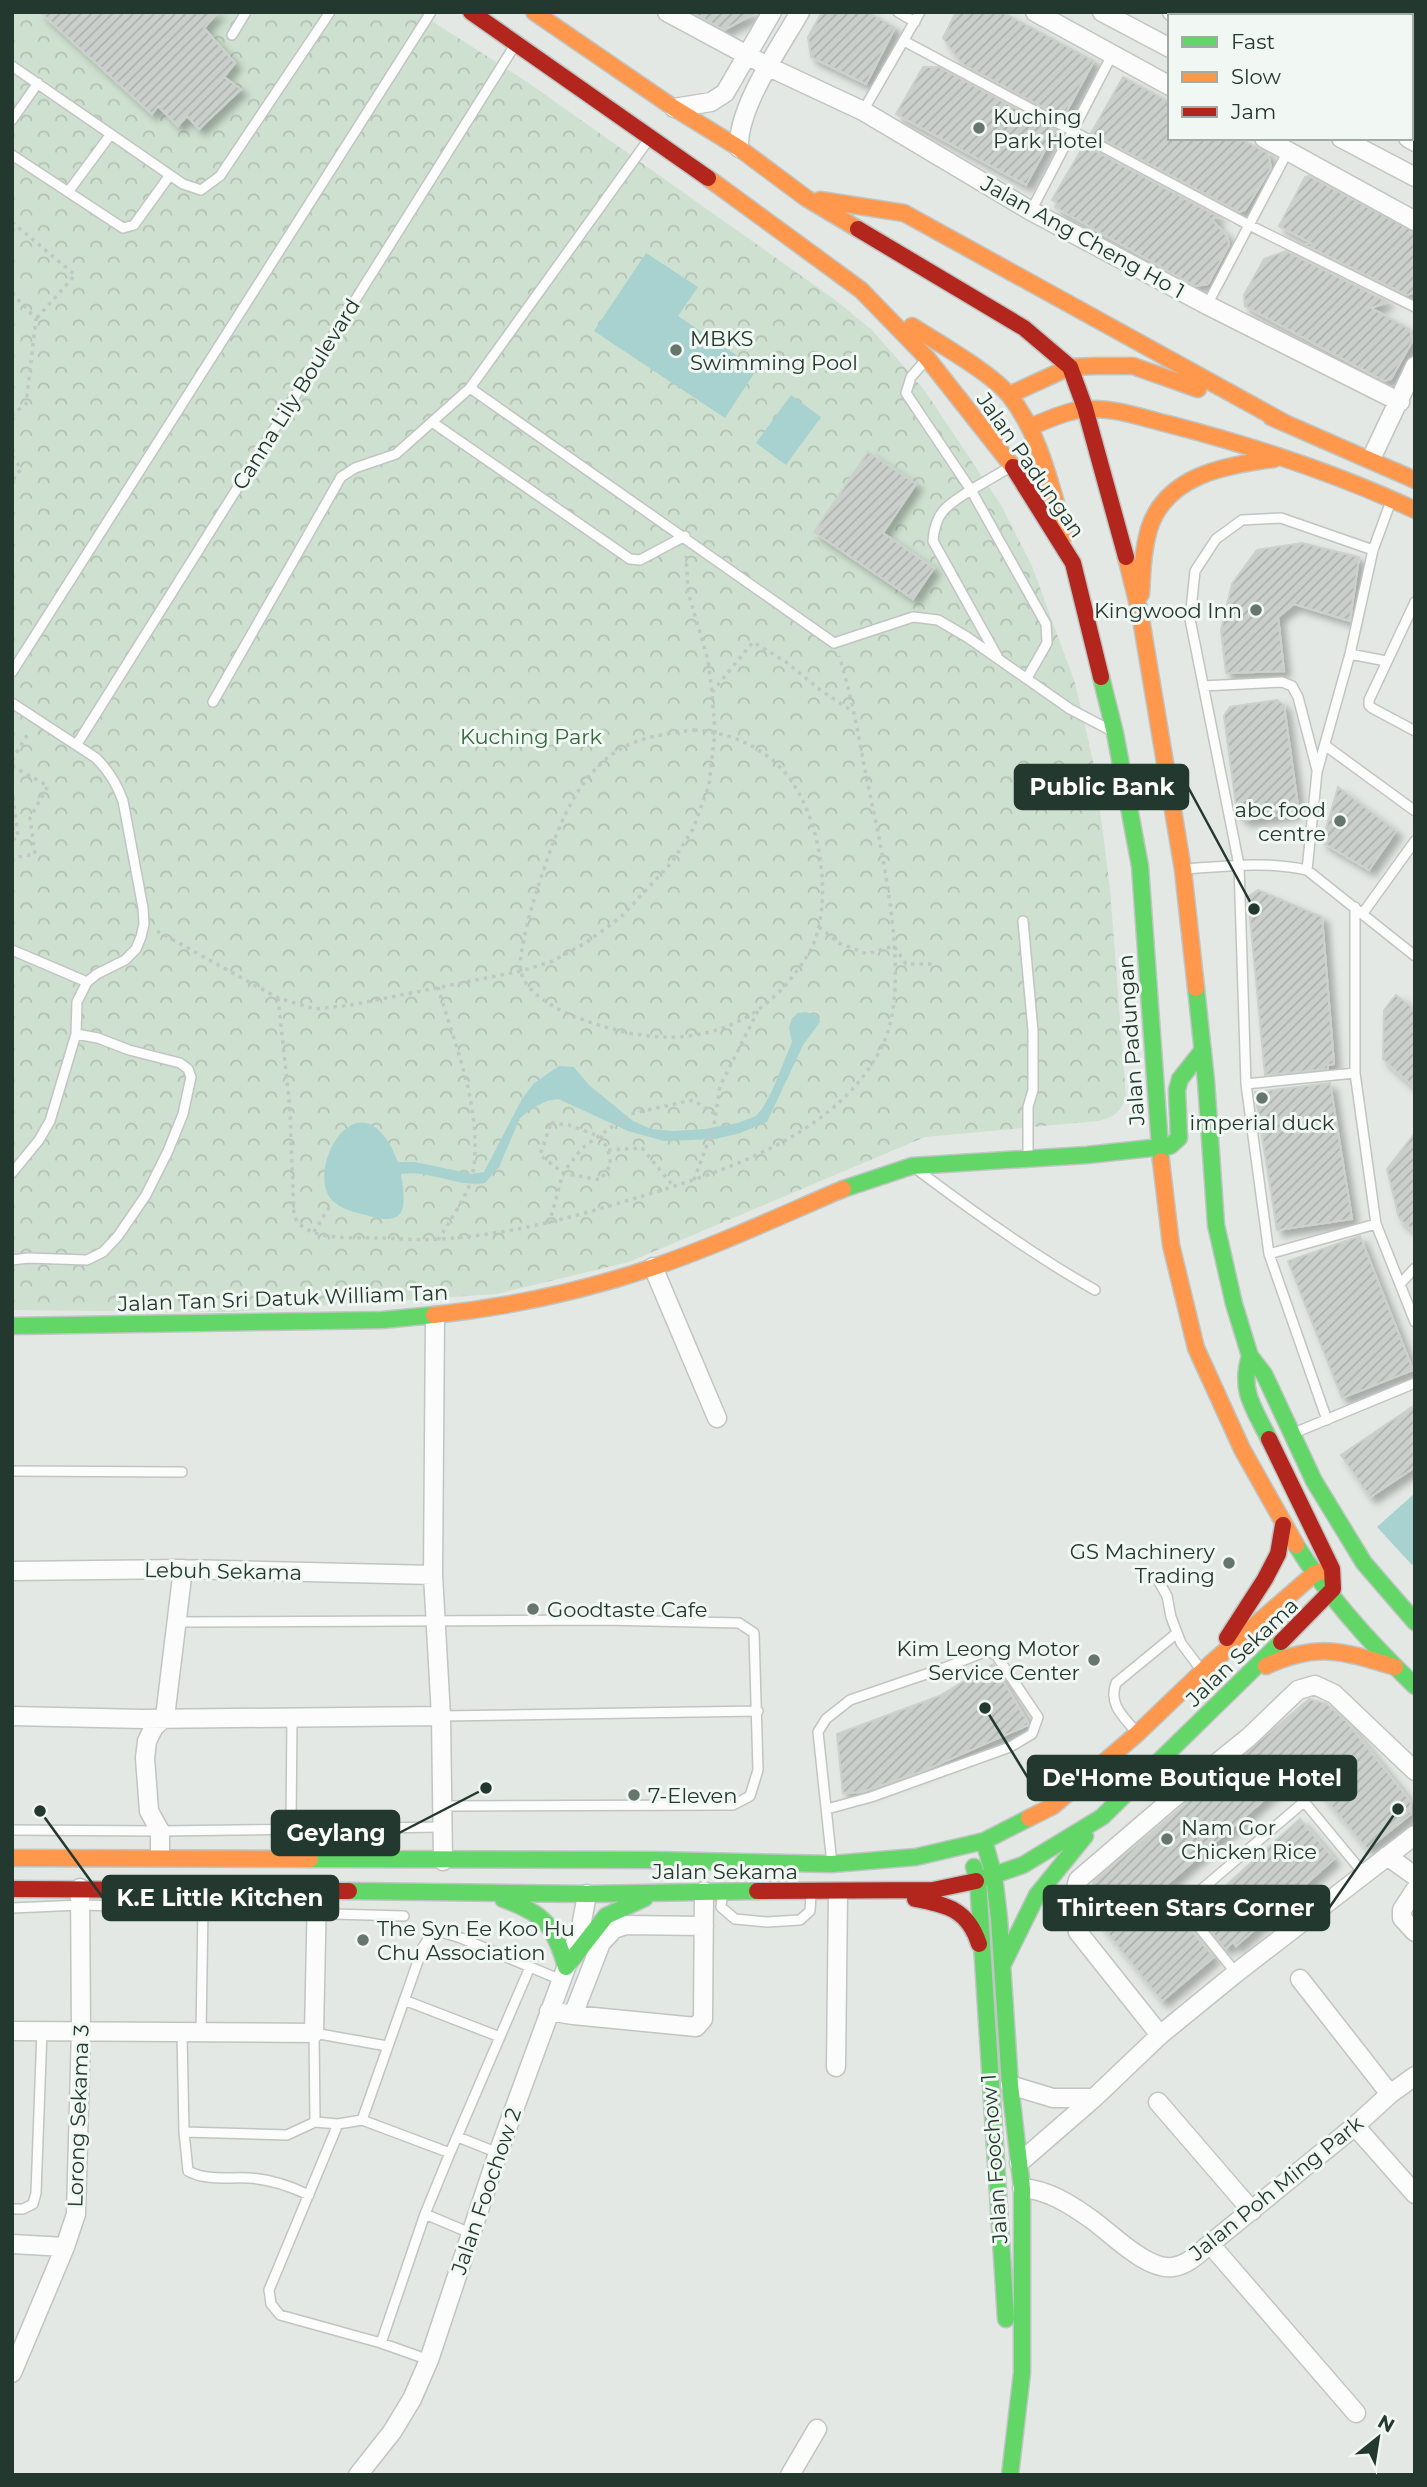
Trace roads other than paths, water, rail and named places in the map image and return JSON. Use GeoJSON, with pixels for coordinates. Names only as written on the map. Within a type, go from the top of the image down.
{"type":"FeatureCollection","features":[{"type":"Feature","properties":{"kind":"main road","name":"Jalan Padungan"},"geometry":{"type":"LineString","coordinates":[[471,12],[722,187],[861,290],[927,358],[1012,466],[1073,563],[1115,733],[1140,866],[1159,1148],[1171,1245],[1196,1348],[1242,1449],[1283,1525],[1314,1574],[1415,1686]]}},
{"type":"Feature","properties":{"kind":"main road","name":"Jalan Padungan"},"geometry":{"type":"LineString","coordinates":[[534,12],[674,108],[739,148],[806,198],[1024,328],[1070,367],[1085,408],[1140,613],[1183,870],[1203,1050],[1216,1225],[1234,1304],[1250,1356],[1264,1374],[1314,1481],[1364,1563],[1397,1604]]}},
{"type":"Feature","properties":{"kind":"main road"},"geometry":{"type":"LineString","coordinates":[[806,198],[904,213],[1285,423]]}},
{"type":"Feature","properties":{"kind":"main road"},"geometry":{"type":"LineString","coordinates":[[861,290],[993,380],[1009,395],[1037,442],[1073,563]]}},
{"type":"Feature","properties":{"kind":"main road"},"geometry":{"type":"LineString","coordinates":[[1009,395],[1070,367],[1133,366],[1285,423],[1415,480]]}},
{"type":"Feature","properties":{"kind":"main road"},"geometry":{"type":"LineString","coordinates":[[1028,428],[1085,408],[1120,413],[1214,435],[1285,458],[1392,498],[1415,510]]}},
{"type":"Feature","properties":{"kind":"main road"},"geometry":{"type":"LineString","coordinates":[[1140,613],[1144,549],[1162,504],[1180,485],[1200,474],[1240,462],[1285,458]]}},
{"type":"Feature","properties":{"kind":"main road"},"geometry":{"type":"LineString","coordinates":[[1159,1148],[1170,1146],[1179,1138],[1177,1090],[1180,1079],[1203,1050]]}},
{"type":"Feature","properties":{"kind":"main road","name":"Jalan Tan Sri Datuk William Tan"},"geometry":{"type":"LineString","coordinates":[[12,1326],[246,1324],[435,1316],[502,1307],[653,1267],[767,1223],[888,1171],[912,1166],[1159,1148]]}},
{"type":"Feature","properties":{"kind":"main road"},"geometry":{"type":"LineString","coordinates":[[1250,1356],[1245,1371],[1246,1391],[1344,1573],[1397,1604],[1415,1622]]}},
{"type":"Feature","properties":{"kind":"main road"},"geometry":{"type":"LineString","coordinates":[[1206,1668],[1265,1579],[1278,1554],[1283,1525]]}},
{"type":"Feature","properties":{"kind":"main road"},"geometry":{"type":"LineString","coordinates":[[1314,1574],[1344,1573]]}},
{"type":"Feature","properties":{"kind":"main road"},"geometry":{"type":"LineString","coordinates":[[1331,1594],[1335,1579],[1344,1573]]}},
{"type":"Feature","properties":{"kind":"main road","name":"Jalan Sekama"},"geometry":{"type":"LineString","coordinates":[[12,1858],[654,1860],[832,1864],[916,1857],[976,1843],[1053,1806],[1314,1574]]}},
{"type":"Feature","properties":{"kind":"main road","name":"Jalan Sekama"},"geometry":{"type":"LineString","coordinates":[[12,1889],[80,1896],[367,1891],[459,1894],[838,1892],[933,1889],[978,1881],[1043,1854],[1102,1817],[1331,1594]]}},
{"type":"Feature","properties":{"kind":"main road"},"geometry":{"type":"LineString","coordinates":[[1248,1676],[1286,1656],[1305,1650],[1326,1649],[1396,1668]]}},
{"type":"Feature","properties":{"kind":"main road"},"geometry":{"type":"LineString","coordinates":[[993,1968],[1037,1895],[1102,1817]]}},
{"type":"Feature","properties":{"kind":"main road","name":"Jalan Foochow 1"},"geometry":{"type":"LineString","coordinates":[[976,1843],[994,1876],[999,1917],[993,1968],[1007,2374],[996,2475]]}},
{"type":"Feature","properties":{"kind":"main road","name":"Jalan Foochow 1"},"geometry":{"type":"LineString","coordinates":[[976,1843],[978,1881],[1010,2085],[1022,2188],[1023,2373],[1010,2475]]}},
{"type":"Feature","properties":{"kind":"main road"},"geometry":{"type":"LineString","coordinates":[[481,1860],[511,1870],[567,1872],[577,1876],[587,1894]]}},
{"type":"Feature","properties":{"kind":"main road"},"geometry":{"type":"LineString","coordinates":[[881,1891],[947,1905],[966,1917],[993,1968]]}},
{"type":"Feature","properties":{"kind":"main road"},"geometry":{"type":"LineString","coordinates":[[563,1973],[606,1916],[660,1892]]}},
{"type":"Feature","properties":{"kind":"main road"},"geometry":{"type":"LineString","coordinates":[[459,1894],[500,1898],[527,1907],[547,1919],[557,1936],[563,1973]]}},
{"type":"Feature","properties":{"kind":"street","name":"Jalan Ang Cheng Ho 1"},"geometry":{"type":"LineString","coordinates":[[667,12],[747,55],[863,111],[1031,211],[1207,305],[1400,402]]}},
{"type":"Feature","properties":{"kind":"street"},"geometry":{"type":"LineString","coordinates":[[674,108],[711,102],[725,93],[772,12]]}},
{"type":"Feature","properties":{"kind":"street"},"geometry":{"type":"LineString","coordinates":[[739,148],[743,119],[800,12]]}},
{"type":"Feature","properties":{"kind":"street"},"geometry":{"type":"LineString","coordinates":[[1035,12],[1168,85]]}},
{"type":"Feature","properties":{"kind":"street"},"geometry":{"type":"LineString","coordinates":[[1102,12],[1168,47]]}},
{"type":"Feature","properties":{"kind":"street"},"geometry":{"type":"LineString","coordinates":[[1268,140],[1415,221]]}},
{"type":"Feature","properties":{"kind":"street"},"geometry":{"type":"LineString","coordinates":[[1346,140],[1415,177]]}},
{"type":"Feature","properties":{"kind":"street"},"geometry":{"type":"LineString","coordinates":[[1371,459],[1415,366]]}},
{"type":"Feature","properties":{"kind":"street"},"geometry":{"type":"LineString","coordinates":[[653,1267],[717,1418]]}},
{"type":"Feature","properties":{"kind":"street"},"geometry":{"type":"LineString","coordinates":[[435,1316],[433,1576],[441,1716],[443,1861]]}},
{"type":"Feature","properties":{"kind":"street"},"geometry":{"type":"LineString","coordinates":[[160,1857],[160,1831],[149,1811],[145,1758],[147,1741],[165,1717],[183,1569]]}},
{"type":"Feature","properties":{"kind":"street","name":"Lebuh Sekama"},"geometry":{"type":"LineString","coordinates":[[12,1571],[183,1569],[433,1576]]}},
{"type":"Feature","properties":{"kind":"street"},"geometry":{"type":"LineString","coordinates":[[1160,2035],[1078,1932],[1072,1903],[1078,1880],[1250,1737],[1298,1690],[1315,1685],[1334,1694],[1415,1771]]}},
{"type":"Feature","properties":{"kind":"street"},"geometry":{"type":"LineString","coordinates":[[12,1716],[441,1716]]}},
{"type":"Feature","properties":{"kind":"street"},"geometry":{"type":"LineString","coordinates":[[1019,2163],[1094,2098],[1160,2035],[1415,1835]]}},
{"type":"Feature","properties":{"kind":"street"},"geometry":{"type":"LineString","coordinates":[[1387,1856],[1415,1876]]}},
{"type":"Feature","properties":{"kind":"street"},"geometry":{"type":"LineString","coordinates":[[1415,1890],[1402,1910],[1402,1918],[1415,1932]]}},
{"type":"Feature","properties":{"kind":"street"},"geometry":{"type":"LineString","coordinates":[[549,2011],[696,2027],[703,2019],[704,1891]]}},
{"type":"Feature","properties":{"kind":"street"},"geometry":{"type":"LineString","coordinates":[[12,2031],[314,2033],[325,1912],[317,1892]]}},
{"type":"Feature","properties":{"kind":"street"},"geometry":{"type":"LineString","coordinates":[[836,2067],[838,1892]]}},
{"type":"Feature","properties":{"kind":"street","name":"Jalan Foochow 2"},"geometry":{"type":"LineString","coordinates":[[358,2475],[392,2432],[429,2360],[498,2153],[581,1927],[587,1894]]}},
{"type":"Feature","properties":{"kind":"street","name":"Lorong Sekama 3"},"geometry":{"type":"LineString","coordinates":[[12,2374],[76,2214],[81,2030],[80,1896]]}},
{"type":"Feature","properties":{"kind":"street"},"geometry":{"type":"LineString","coordinates":[[573,2015],[601,1943],[614,1928],[626,1925],[704,1926]]}},
{"type":"Feature","properties":{"kind":"street"},"geometry":{"type":"LineString","coordinates":[[1300,1979],[1390,2094]]}},
{"type":"Feature","properties":{"kind":"street","name":"Jalan Poh Ming Park"},"geometry":{"type":"LineString","coordinates":[[1022,2188],[1053,2196],[1140,2256],[1158,2266],[1174,2267],[1188,2261],[1210,2245],[1415,2076]]}},
{"type":"Feature","properties":{"kind":"street"},"geometry":{"type":"LineString","coordinates":[[1010,2085],[1053,2098],[1094,2098]]}},
{"type":"Feature","properties":{"kind":"street"},"geometry":{"type":"LineString","coordinates":[[1158,2102],[1252,2211]]}},
{"type":"Feature","properties":{"kind":"street"},"geometry":{"type":"LineString","coordinates":[[1354,2126],[1415,2194]]}},
{"type":"Feature","properties":{"kind":"street"},"geometry":{"type":"LineString","coordinates":[[12,2244],[65,2247]]}},
{"type":"Feature","properties":{"kind":"street"},"geometry":{"type":"LineString","coordinates":[[1210,2245],[1356,2413]]}},
{"type":"Feature","properties":{"kind":"street"},"geometry":{"type":"LineString","coordinates":[[790,2475],[817,2429]]}},
{"type":"Feature","properties":{"kind":"lane"},"geometry":{"type":"LineString","coordinates":[[232,36],[246,12]]}},
{"type":"Feature","properties":{"kind":"lane"},"geometry":{"type":"LineString","coordinates":[[12,66],[183,184],[201,190],[220,176],[330,12]]}},
{"type":"Feature","properties":{"kind":"lane"},"geometry":{"type":"LineString","coordinates":[[12,672],[431,12]]}},
{"type":"Feature","properties":{"kind":"lane"},"geometry":{"type":"LineString","coordinates":[[898,12],[915,22]]}},
{"type":"Feature","properties":{"kind":"lane"},"geometry":{"type":"LineString","coordinates":[[863,111],[920,12]]}},
{"type":"Feature","properties":{"kind":"lane"},"geometry":{"type":"LineString","coordinates":[[904,41],[1249,225],[1415,307]]}},
{"type":"Feature","properties":{"kind":"lane","name":"Canna Lily Boulevard"},"geometry":{"type":"LineString","coordinates":[[77,744],[516,43]]}},
{"type":"Feature","properties":{"kind":"lane"},"geometry":{"type":"LineString","coordinates":[[1031,211],[1112,55]]}},
{"type":"Feature","properties":{"kind":"lane"},"geometry":{"type":"LineString","coordinates":[[12,120],[38,83]]}},
{"type":"Feature","properties":{"kind":"lane"},"geometry":{"type":"LineString","coordinates":[[68,192],[111,134]]}},
{"type":"Feature","properties":{"kind":"lane"},"geometry":{"type":"LineString","coordinates":[[212,702],[341,477],[355,468],[396,454],[470,388],[650,137]]}},
{"type":"Feature","properties":{"kind":"lane"},"geometry":{"type":"LineString","coordinates":[[1207,305],[1287,151]]}},
{"type":"Feature","properties":{"kind":"lane"},"geometry":{"type":"LineString","coordinates":[[12,155],[123,228],[134,225],[170,175]]}},
{"type":"Feature","properties":{"kind":"lane"},"geometry":{"type":"LineString","coordinates":[[927,358],[911,377],[906,393],[971,490],[1046,624],[1047,643],[1027,678]]}},
{"type":"Feature","properties":{"kind":"lane"},"geometry":{"type":"LineString","coordinates":[[470,388],[685,536],[834,643],[913,617],[938,620],[998,657],[1070,709],[1115,733]]}},
{"type":"Feature","properties":{"kind":"lane"},"geometry":{"type":"LineString","coordinates":[[432,422],[630,559],[640,560],[685,536]]}},
{"type":"Feature","properties":{"kind":"lane"},"geometry":{"type":"LineString","coordinates":[[998,657],[933,541],[934,525],[951,502],[1012,466]]}},
{"type":"Feature","properties":{"kind":"lane"},"geometry":{"type":"LineString","coordinates":[[1307,870],[1317,772],[1350,654],[1373,550],[1392,498]]}},
{"type":"Feature","properties":{"kind":"lane"},"geometry":{"type":"LineString","coordinates":[[1326,1420],[1269,1254],[1246,1084],[1239,865],[1190,618],[1195,571],[1216,539],[1242,520],[1281,518],[1373,550]]}},
{"type":"Feature","properties":{"kind":"lane"},"geometry":{"type":"LineString","coordinates":[[1415,601],[1368,700],[1369,705],[1415,731]]}},
{"type":"Feature","properties":{"kind":"lane"},"geometry":{"type":"LineString","coordinates":[[1350,654],[1387,661]]}},
{"type":"Feature","properties":{"kind":"lane"},"geometry":{"type":"LineString","coordinates":[[1203,686],[1282,682],[1292,686],[1298,697],[1317,772]]}},
{"type":"Feature","properties":{"kind":"lane"},"geometry":{"type":"LineString","coordinates":[[12,703],[77,744],[107,769],[117,784],[123,801],[144,924],[136,949],[125,960],[96,974],[87,982],[77,1002],[76,1034],[50,1121],[39,1140],[12,1173]]}},
{"type":"Feature","properties":{"kind":"lane"},"geometry":{"type":"LineString","coordinates":[[1326,746],[1415,811]]}},
{"type":"Feature","properties":{"kind":"lane"},"geometry":{"type":"LineString","coordinates":[[1415,841],[1359,910],[1355,1073],[1376,1224],[1415,1322]]}},
{"type":"Feature","properties":{"kind":"lane"},"geometry":{"type":"LineString","coordinates":[[1183,870],[1239,865],[1289,866],[1307,870],[1415,956]]}},
{"type":"Feature","properties":{"kind":"lane"},"geometry":{"type":"LineString","coordinates":[[1023,921],[1033,1031],[1033,1090],[1028,1107],[1028,1159]]}},
{"type":"Feature","properties":{"kind":"lane"},"geometry":{"type":"LineString","coordinates":[[12,950],[87,982]]}},
{"type":"Feature","properties":{"kind":"lane"},"geometry":{"type":"LineString","coordinates":[[12,1260],[87,1260],[103,1252],[118,1236],[146,1195],[183,1114],[191,1077],[188,1069],[180,1063],[76,1034]]}},
{"type":"Feature","properties":{"kind":"lane"},"geometry":{"type":"LineString","coordinates":[[1246,1084],[1355,1073]]}},
{"type":"Feature","properties":{"kind":"lane"},"geometry":{"type":"LineString","coordinates":[[912,1166],[1010,1239],[1095,1290]]}},
{"type":"Feature","properties":{"kind":"lane"},"geometry":{"type":"LineString","coordinates":[[1269,1254],[1376,1224]]}},
{"type":"Feature","properties":{"kind":"lane"},"geometry":{"type":"LineString","coordinates":[[1400,1284],[1415,1268]]}},
{"type":"Feature","properties":{"kind":"lane"},"geometry":{"type":"LineString","coordinates":[[1292,1434],[1415,1383]]}},
{"type":"Feature","properties":{"kind":"lane"},"geometry":{"type":"LineString","coordinates":[[12,1471],[182,1472]]}},
{"type":"Feature","properties":{"kind":"lane"},"geometry":{"type":"LineString","coordinates":[[1158,1580],[1167,1596],[1181,1643],[1206,1668]]}},
{"type":"Feature","properties":{"kind":"lane"},"geometry":{"type":"LineString","coordinates":[[176,1622],[605,1620],[739,1623],[754,1633],[758,1770],[750,1796],[733,1805],[442,1806]]}},
{"type":"Feature","properties":{"kind":"lane"},"geometry":{"type":"LineString","coordinates":[[1138,1733],[1115,1707],[1112,1693],[1116,1683],[1177,1633]]}},
{"type":"Feature","properties":{"kind":"lane"},"geometry":{"type":"LineString","coordinates":[[827,1809],[871,1797],[1010,1747],[1032,1734],[1038,1717],[996,1655],[987,1651],[850,1700],[826,1719],[818,1732],[832,1864]]}},
{"type":"Feature","properties":{"kind":"lane"},"geometry":{"type":"LineString","coordinates":[[441,1716],[758,1711]]}},
{"type":"Feature","properties":{"kind":"lane"},"geometry":{"type":"LineString","coordinates":[[291,1827],[292,1716]]}},
{"type":"Feature","properties":{"kind":"lane"},"geometry":{"type":"LineString","coordinates":[[1278,1769],[1364,1874]]}},
{"type":"Feature","properties":{"kind":"lane"},"geometry":{"type":"LineString","coordinates":[[1236,1973],[1182,1906],[1304,1801]]}},
{"type":"Feature","properties":{"kind":"lane"},"geometry":{"type":"LineString","coordinates":[[12,1830],[442,1827]]}},
{"type":"Feature","properties":{"kind":"lane"},"geometry":{"type":"LineString","coordinates":[[367,1891],[367,1914]]}},
{"type":"Feature","properties":{"kind":"lane"},"geometry":{"type":"LineString","coordinates":[[723,1891],[721,1907],[735,1919],[766,1922],[800,1920],[810,1911],[811,1892]]}},
{"type":"Feature","properties":{"kind":"lane"},"geometry":{"type":"LineString","coordinates":[[12,1908],[80,1896],[203,1909],[404,1916]]}},
{"type":"Feature","properties":{"kind":"lane"},"geometry":{"type":"LineString","coordinates":[[201,2033],[203,1909]]}},
{"type":"Feature","properties":{"kind":"lane"},"geometry":{"type":"LineString","coordinates":[[362,2120],[423,1947],[431,1935],[441,1932],[530,1967],[563,1973]]}},
{"type":"Feature","properties":{"kind":"lane"},"geometry":{"type":"LineString","coordinates":[[381,2343],[425,2214],[530,1967]]}},
{"type":"Feature","properties":{"kind":"lane"},"geometry":{"type":"LineString","coordinates":[[404,2000],[500,2037]]}},
{"type":"Feature","properties":{"kind":"lane"},"geometry":{"type":"LineString","coordinates":[[12,2209],[23,2209],[33,2204],[36,2193],[42,2030]]}},
{"type":"Feature","properties":{"kind":"lane"},"geometry":{"type":"LineString","coordinates":[[182,2033],[184,2132],[188,2171],[219,2178],[251,2178],[274,2182],[309,2194]]}},
{"type":"Feature","properties":{"kind":"lane"},"geometry":{"type":"LineString","coordinates":[[315,2122],[314,2033],[387,2046]]}},
{"type":"Feature","properties":{"kind":"lane"},"geometry":{"type":"LineString","coordinates":[[184,2132],[287,2135],[315,2122],[338,2124],[362,2120],[450,2152]]}},
{"type":"Feature","properties":{"kind":"lane"},"geometry":{"type":"LineString","coordinates":[[338,2124],[269,2290],[271,2304],[280,2315],[381,2343],[429,2360]]}},
{"type":"Feature","properties":{"kind":"lane"},"geometry":{"type":"LineString","coordinates":[[458,2137],[498,2153]]}},
{"type":"Feature","properties":{"kind":"lane"},"geometry":{"type":"LineString","coordinates":[[425,2214],[470,2233]]}},
{"type":"Feature","properties":{"kind":"water","name":"MBKS Swimming Pool"},"geometry":{"type":"Polygon","coordinates":[[[646,253],[698,287],[678,316],[757,369],[725,418],[594,331],[646,253]]]}},
{"type":"Feature","properties":{"kind":"water"},"geometry":{"type":"Polygon","coordinates":[[[791,395],[821,417],[786,465],[756,443],[791,395]]]}},
{"type":"Feature","properties":{"kind":"water"},"geometry":{"type":"Polygon","coordinates":[[[806,1012],[818,1016],[820,1022],[803,1045],[767,1122],[740,1133],[716,1139],[664,1141],[628,1131],[558,1099],[531,1109],[520,1118],[499,1167],[485,1183],[465,1183],[423,1174],[401,1174],[402,1210],[392,1219],[369,1216],[342,1207],[334,1202],[326,1188],[325,1170],[330,1151],[339,1135],[352,1125],[367,1123],[383,1135],[398,1162],[415,1162],[472,1174],[484,1172],[522,1099],[534,1083],[559,1066],[574,1067],[589,1085],[633,1121],[651,1129],[704,1129],[738,1123],[756,1116],[762,1109],[792,1042],[789,1027],[792,1018],[798,1013],[806,1012]]]}},
{"type":"Feature","properties":{"kind":"water"},"geometry":{"type":"Polygon","coordinates":[[[1415,1493],[1415,1563],[1412,1565],[1377,1527],[1415,1493]]]}},
{"type":"Feature","properties":{"kind":"place","name":"Kuching Park Hotel"},"geometry":{"type":"Point","coordinates":[979,128]}},
{"type":"Feature","properties":{"kind":"place","name":"MBKS Swimming Pool"},"geometry":{"type":"Point","coordinates":[676,350]}},
{"type":"Feature","properties":{"kind":"place","name":"Kingwood Inn"},"geometry":{"type":"Point","coordinates":[1256,610]}},
{"type":"Feature","properties":{"kind":"place","name":"abc food centre"},"geometry":{"type":"Point","coordinates":[1340,821]}},
{"type":"Feature","properties":{"kind":"place","name":"Public Bank"},"geometry":{"type":"Point","coordinates":[1254,909]}},
{"type":"Feature","properties":{"kind":"place","name":"imperial duck"},"geometry":{"type":"Point","coordinates":[1262,1098]}},
{"type":"Feature","properties":{"kind":"place","name":"GS Machinery Trading"},"geometry":{"type":"Point","coordinates":[1229,1563]}},
{"type":"Feature","properties":{"kind":"place","name":"Goodtaste Cafe"},"geometry":{"type":"Point","coordinates":[533,1609]}},
{"type":"Feature","properties":{"kind":"place","name":"Kim Leong Motor Service Center"},"geometry":{"type":"Point","coordinates":[1094,1660]}},
{"type":"Feature","properties":{"kind":"place","name":"De'Home Boutique Hotel"},"geometry":{"type":"Point","coordinates":[985,1708]}},
{"type":"Feature","properties":{"kind":"place","name":"Geylang"},"geometry":{"type":"Point","coordinates":[486,1788]}},
{"type":"Feature","properties":{"kind":"place","name":"7-Eleven"},"geometry":{"type":"Point","coordinates":[634,1795]}},
{"type":"Feature","properties":{"kind":"place","name":"Thirteen Stars Corner"},"geometry":{"type":"Point","coordinates":[1398,1809]}},
{"type":"Feature","properties":{"kind":"place","name":"K.E Little Kitchen"},"geometry":{"type":"Point","coordinates":[40,1811]}},
{"type":"Feature","properties":{"kind":"place","name":"Nam Gor Chicken Rice"},"geometry":{"type":"Point","coordinates":[1167,1839]}},
{"type":"Feature","properties":{"kind":"place","name":"The Syn Ee Koo Hu Chu Association"},"geometry":{"type":"Point","coordinates":[363,1940]}},
{"type":"Feature","properties":{"kind":"park label","name":"Kuching Park"},"geometry":{"type":"Point","coordinates":[531,736]}}]}
